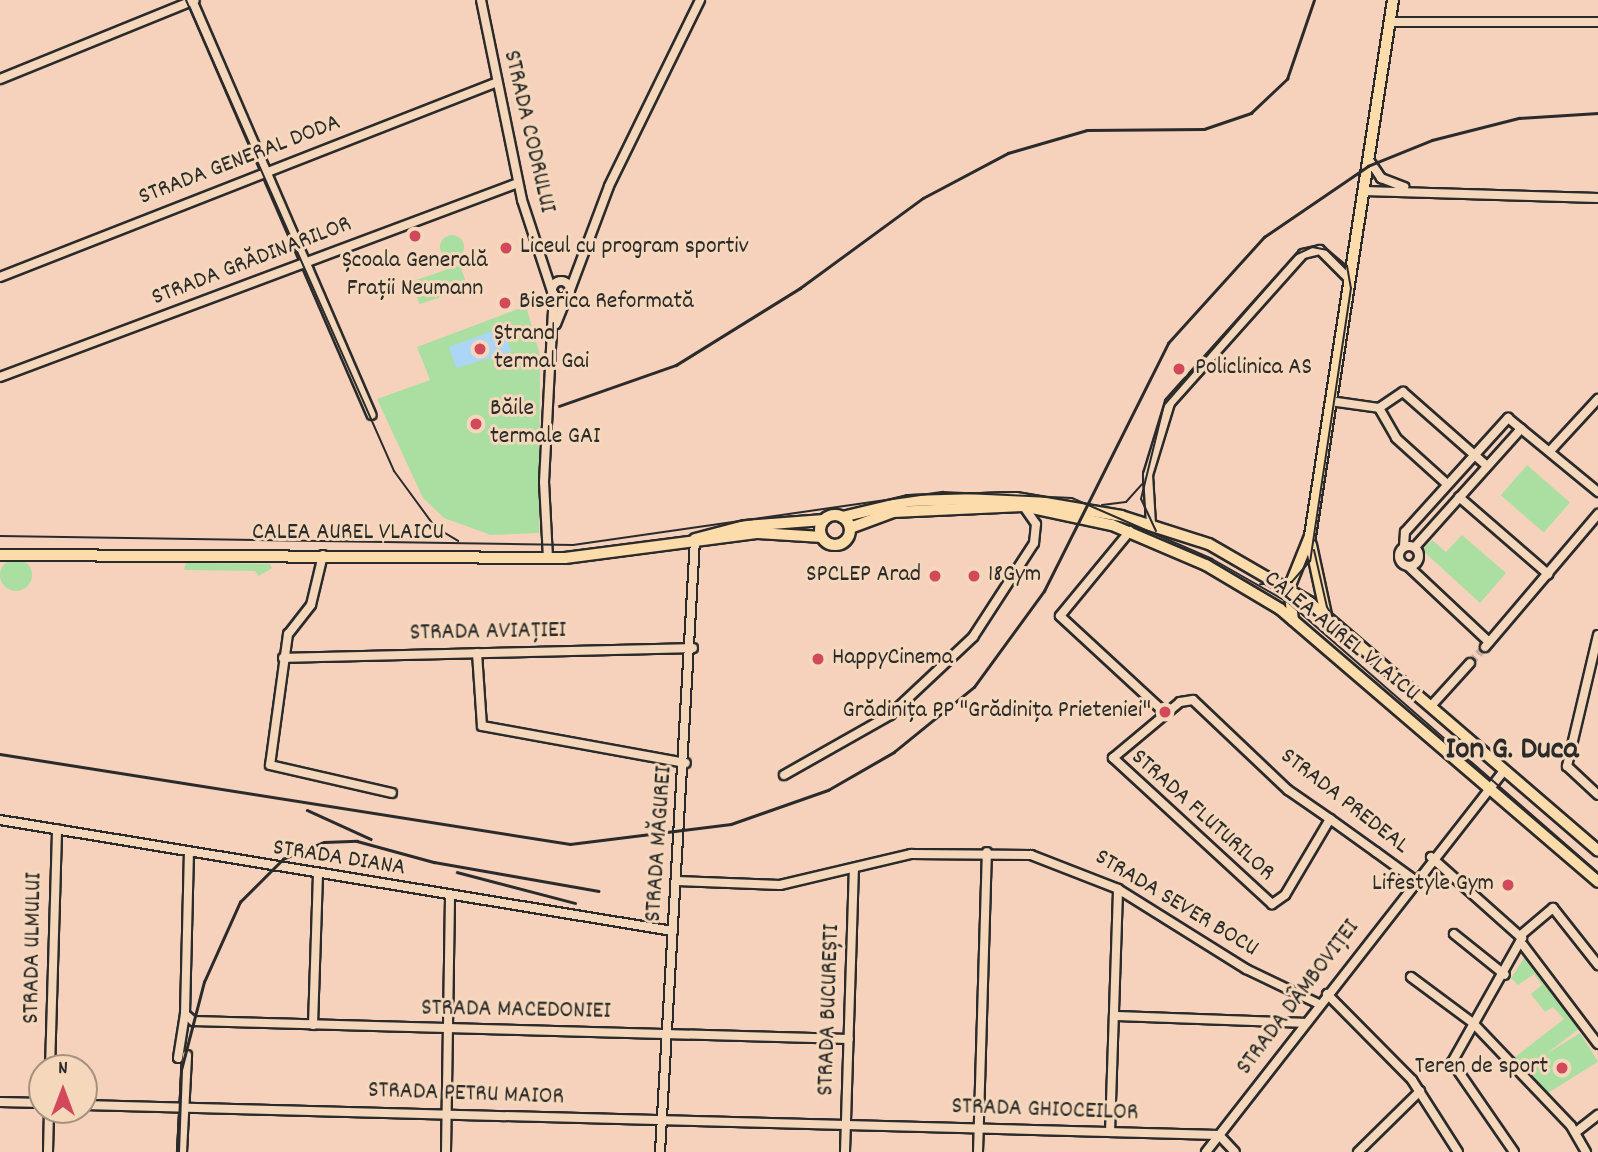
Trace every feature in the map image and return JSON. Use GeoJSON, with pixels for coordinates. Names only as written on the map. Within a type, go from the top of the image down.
{"type":"FeatureCollection","features":[{"type":"Feature","properties":{"kind":"main road"},"geometry":{"type":"LineString","coordinates":[[1293,620],[1289,588],[1310,536],[1393,0]]}},
{"type":"Feature","properties":{"kind":"main road","name":"CALEA AUREL VLAICU"},"geometry":{"type":"LineString","coordinates":[[695,540],[737,528],[824,520],[909,501],[1001,497],[1051,501],[1151,524],[1209,544],[1289,588],[1326,616],[1598,851]]}},
{"type":"Feature","properties":{"kind":"main road","name":"CALEA AUREL VLAICU"},"geometry":{"type":"LineString","coordinates":[[0,555],[548,558],[768,533],[822,537],[839,545],[850,528],[893,512],[1023,506],[1052,510],[1130,531],[1222,572],[1293,620],[1598,882]]}},
{"type":"Feature","properties":{"kind":"main road"},"geometry":{"type":"LineString","coordinates":[[842,517],[850,528]]}},
{"type":"Feature","properties":{"kind":"main road"},"geometry":{"type":"LineString","coordinates":[[822,537],[824,520]]}},
{"type":"Feature","properties":{"kind":"main road"},"geometry":{"type":"LineString","coordinates":[[1310,536],[1326,616]]}},
{"type":"Feature","properties":{"kind":"street"},"geometry":{"type":"LineString","coordinates":[[0,79],[193,0],[372,415]]}},
{"type":"Feature","properties":{"kind":"street","name":"STRADA CODRULUI"},"geometry":{"type":"LineString","coordinates":[[481,0],[495,83],[518,183],[542,270],[553,293]]}},
{"type":"Feature","properties":{"kind":"street"},"geometry":{"type":"LineString","coordinates":[[554,330],[610,186],[700,0]]}},
{"type":"Feature","properties":{"kind":"street"},"geometry":{"type":"LineString","coordinates":[[1389,22],[1598,22]]}},
{"type":"Feature","properties":{"kind":"street","name":"STRADA GENERAL DODA"},"geometry":{"type":"LineString","coordinates":[[0,277],[495,83]]}},
{"type":"Feature","properties":{"kind":"street"},"geometry":{"type":"LineString","coordinates":[[1369,160],[1386,181],[1420,191]]}},
{"type":"Feature","properties":{"kind":"street","name":"STRADA GRĂDINARILOR"},"geometry":{"type":"LineString","coordinates":[[0,377],[518,183]]}},
{"type":"Feature","properties":{"kind":"street"},"geometry":{"type":"LineString","coordinates":[[1364,191],[1598,198]]}},
{"type":"Feature","properties":{"kind":"street"},"geometry":{"type":"LineString","coordinates":[[1151,524],[1150,466],[1170,403],[1252,308],[1310,251],[1331,258],[1349,279]]}},
{"type":"Feature","properties":{"kind":"street"},"geometry":{"type":"LineString","coordinates":[[548,558],[544,482],[554,330],[553,293],[560,281],[580,268]]}},
{"type":"Feature","properties":{"kind":"street"},"geometry":{"type":"LineString","coordinates":[[542,270],[560,281],[569,293]]}},
{"type":"Feature","properties":{"kind":"street"},"geometry":{"type":"LineString","coordinates":[[553,293],[569,293]]}},
{"type":"Feature","properties":{"kind":"street"},"geometry":{"type":"LineString","coordinates":[[1330,401],[1379,408],[1403,392],[1487,466]]}},
{"type":"Feature","properties":{"kind":"street"},"geometry":{"type":"LineString","coordinates":[[1550,451],[1598,399]]}},
{"type":"Feature","properties":{"kind":"street"},"geometry":{"type":"LineString","coordinates":[[1379,408],[1396,438],[1447,484]]}},
{"type":"Feature","properties":{"kind":"street"},"geometry":{"type":"LineString","coordinates":[[1598,492],[1508,418],[1405,532],[1404,546],[1399,558],[1487,645],[1598,514]]}},
{"type":"Feature","properties":{"kind":"street"},"geometry":{"type":"LineString","coordinates":[[1415,547],[1521,429]]}},
{"type":"Feature","properties":{"kind":"street"},"geometry":{"type":"LineString","coordinates":[[1459,497],[1548,575]]}},
{"type":"Feature","properties":{"kind":"street"},"geometry":{"type":"LineString","coordinates":[[784,775],[872,727],[950,662],[1008,590],[1034,543],[1036,524],[1023,506]]}},
{"type":"Feature","properties":{"kind":"street"},"geometry":{"type":"LineString","coordinates":[[1036,524],[1052,510]]}},
{"type":"Feature","properties":{"kind":"street"},"geometry":{"type":"LineString","coordinates":[[1130,531],[1060,616],[1165,713]]}},
{"type":"Feature","properties":{"kind":"street","name":"STRADA MĂGUREI"},"geometry":{"type":"LineString","coordinates":[[660,1152],[665,1034],[693,648],[695,540]]}},
{"type":"Feature","properties":{"kind":"street"},"geometry":{"type":"LineString","coordinates":[[1404,546],[1415,547]]}},
{"type":"Feature","properties":{"kind":"street"},"geometry":{"type":"LineString","coordinates":[[1408,566],[1419,559],[1415,547]]}},
{"type":"Feature","properties":{"kind":"street"},"geometry":{"type":"LineString","coordinates":[[323,555],[311,605],[288,634],[270,743],[273,769],[392,793]]}},
{"type":"Feature","properties":{"kind":"street"},"geometry":{"type":"LineString","coordinates":[[1598,635],[1567,759],[1569,772],[1598,795]]}},
{"type":"Feature","properties":{"kind":"street","name":"STRADA AVIAȚIEI"},"geometry":{"type":"LineString","coordinates":[[284,658],[693,648]]}},
{"type":"Feature","properties":{"kind":"street"},"geometry":{"type":"LineString","coordinates":[[477,653],[482,726],[686,763]]}},
{"type":"Feature","properties":{"kind":"street"},"geometry":{"type":"LineString","coordinates":[[1431,706],[1471,663]]}},
{"type":"Feature","properties":{"kind":"street","name":"STRADA FLUTURILOR"},"geometry":{"type":"LineString","coordinates":[[1189,698],[1165,713],[1112,761],[1272,904],[1285,895],[1330,819]]}},
{"type":"Feature","properties":{"kind":"street","name":"STRADA PREDEAL"},"geometry":{"type":"LineString","coordinates":[[1189,698],[1330,819],[1413,879]]}},
{"type":"Feature","properties":{"kind":"street","name":"STRADA DÂMBOVIȚEI"},"geometry":{"type":"LineString","coordinates":[[1206,1152],[1413,879],[1504,770]]}},
{"type":"Feature","properties":{"kind":"street","name":"STRADA DIANA"},"geometry":{"type":"LineString","coordinates":[[0,820],[318,876],[673,931]]}},
{"type":"Feature","properties":{"kind":"street","name":"STRADA ULMULUI"},"geometry":{"type":"LineString","coordinates":[[50,1054],[57,829]]}},
{"type":"Feature","properties":{"kind":"street"},"geometry":{"type":"LineString","coordinates":[[178,1058],[185,1014],[189,852]]}},
{"type":"Feature","properties":{"kind":"street"},"geometry":{"type":"LineString","coordinates":[[978,1152],[987,852]]}},
{"type":"Feature","properties":{"kind":"street","name":"STRADA SEVER BOCU"},"geometry":{"type":"LineString","coordinates":[[677,881],[780,885],[904,855],[987,852],[1050,859],[1118,889],[1246,969],[1319,1004]]}},
{"type":"Feature","properties":{"kind":"street"},"geometry":{"type":"LineString","coordinates":[[1431,857],[1521,935],[1523,946],[1598,1044]]}},
{"type":"Feature","properties":{"kind":"street","name":"STRADA BUCUREȘTI"},"geometry":{"type":"LineString","coordinates":[[845,1152],[854,869]]}},
{"type":"Feature","properties":{"kind":"street"},"geometry":{"type":"LineString","coordinates":[[313,1025],[318,876]]}},
{"type":"Feature","properties":{"kind":"street"},"geometry":{"type":"LineString","coordinates":[[1110,1132],[1118,889]]}},
{"type":"Feature","properties":{"kind":"street"},"geometry":{"type":"LineString","coordinates":[[446,1152],[450,896]]}},
{"type":"Feature","properties":{"kind":"street"},"geometry":{"type":"LineString","coordinates":[[1521,935],[1553,908],[1598,965]]}},
{"type":"Feature","properties":{"kind":"street"},"geometry":{"type":"LineString","coordinates":[[1454,934],[1505,975]]}},
{"type":"Feature","properties":{"kind":"street"},"geometry":{"type":"LineString","coordinates":[[1514,1152],[1453,1066],[1473,1023],[1523,946]]}},
{"type":"Feature","properties":{"kind":"street"},"geometry":{"type":"LineString","coordinates":[[1411,977],[1473,1023],[1576,1132],[1586,1152]]}},
{"type":"Feature","properties":{"kind":"street"},"geometry":{"type":"LineString","coordinates":[[1327,994],[1420,1091],[1458,1152]]}},
{"type":"Feature","properties":{"kind":"street","name":"STRADA MACEDONIEI"},"geometry":{"type":"LineString","coordinates":[[185,1014],[193,1021],[849,1039]]}},
{"type":"Feature","properties":{"kind":"street"},"geometry":{"type":"LineString","coordinates":[[1114,1016],[1304,1023]]}},
{"type":"Feature","properties":{"kind":"street"},"geometry":{"type":"LineString","coordinates":[[182,1152],[187,1055]]}},
{"type":"Feature","properties":{"kind":"street"},"geometry":{"type":"LineString","coordinates":[[1358,1152],[1420,1091]]}},
{"type":"Feature","properties":{"kind":"street"},"geometry":{"type":"LineString","coordinates":[[0,1102],[28,1103]]}},
{"type":"Feature","properties":{"kind":"street","name":"STRADA PETRU MAIOR"},"geometry":{"type":"LineString","coordinates":[[98,1105],[846,1125]]}},
{"type":"Feature","properties":{"kind":"street"},"geometry":{"type":"LineString","coordinates":[[1576,1132],[1598,1115]]}},
{"type":"Feature","properties":{"kind":"street"},"geometry":{"type":"LineString","coordinates":[[48,1152],[49,1124]]}},
{"type":"Feature","properties":{"kind":"street","name":"STRADA GHIOCEILOR"},"geometry":{"type":"LineString","coordinates":[[846,1125],[1219,1135]]}},
{"type":"Feature","properties":{"kind":"street"},"geometry":{"type":"LineString","coordinates":[[1219,1135],[1234,1152]]}},
{"type":"Feature","properties":{"kind":"green space"},"geometry":{"type":"Polygon","coordinates":[[[452,235],[461,238],[464,247],[461,256],[452,259],[443,256],[440,247],[443,238],[452,235]]]}},
{"type":"Feature","properties":{"kind":"green space"},"geometry":{"type":"Polygon","coordinates":[[[460,265],[468,288],[420,304],[412,282],[460,265]]]}},
{"type":"Feature","properties":{"kind":"green space","name":"Ștrand termal Gai"},"geometry":{"type":"Polygon","coordinates":[[[526,306],[540,355],[539,533],[491,535],[444,518],[423,498],[377,399],[430,380],[417,347],[526,306]]]}},
{"type":"Feature","properties":{"kind":"green space"},"geometry":{"type":"Polygon","coordinates":[[[1527,465],[1570,502],[1544,533],[1501,495],[1527,465]]]}},
{"type":"Feature","properties":{"kind":"green space"},"geometry":{"type":"Polygon","coordinates":[[[1462,535],[1506,573],[1480,603],[1422,550],[1432,540],[1446,552],[1462,535]]]}},
{"type":"Feature","properties":{"kind":"green space"},"geometry":{"type":"Polygon","coordinates":[[[16,559],[27,564],[32,575],[27,586],[16,591],[5,586],[0,575],[5,564],[16,559]]]}},
{"type":"Feature","properties":{"kind":"green space"},"geometry":{"type":"Polygon","coordinates":[[[186,563],[270,564],[272,568],[259,576],[255,571],[184,570],[186,563]]]}},
{"type":"Feature","properties":{"kind":"green space"},"geometry":{"type":"Polygon","coordinates":[[[1526,955],[1581,1027],[1523,1072],[1511,1060],[1564,1019],[1553,1007],[1545,1012],[1531,994],[1542,985],[1534,974],[1518,985],[1511,978],[1526,955]]]}},
{"type":"Feature","properties":{"kind":"green space","name":"Teren de sport"},"geometry":{"type":"Polygon","coordinates":[[[1580,1033],[1598,1062],[1540,1098],[1522,1069],[1580,1033]]]}},
{"type":"Feature","properties":{"kind":"water","name":"Ștrand termal Gai"},"geometry":{"type":"Polygon","coordinates":[[[503,327],[511,352],[456,368],[449,347],[503,327]]]}},
{"type":"Feature","properties":{"kind":"tunnel"},"geometry":{"type":"LineString","coordinates":[[1470,663],[1485,647]]}},
{"type":"Feature","properties":{"kind":"tram line"},"geometry":{"type":"LineString","coordinates":[[186,0],[394,471],[435,527],[458,541]]}},
{"type":"Feature","properties":{"kind":"tram line"},"geometry":{"type":"LineString","coordinates":[[1156,531],[1141,499],[1164,405],[1295,255],[1312,247],[1328,250],[1347,266],[1351,288],[1310,561],[1292,582],[1260,584]]}},
{"type":"Feature","properties":{"kind":"tram line"},"geometry":{"type":"LineString","coordinates":[[1102,505],[1126,502],[1142,484]]}},
{"type":"Feature","properties":{"kind":"tram line"},"geometry":{"type":"LineString","coordinates":[[0,536],[573,545],[943,492],[1072,498],[1212,559],[1289,603],[1598,873]]}},
{"type":"Feature","properties":{"kind":"tram line"},"geometry":{"type":"LineString","coordinates":[[1314,550],[1327,607],[1347,641]]}},
{"type":"Feature","properties":{"kind":"railway"},"geometry":{"type":"LineString","coordinates":[[559,406],[676,365],[800,288],[923,198],[1008,153],[1087,130],[1204,129],[1251,113],[1287,79],[1314,0]]}},
{"type":"Feature","properties":{"kind":"railway"},"geometry":{"type":"LineString","coordinates":[[0,754],[570,844],[731,824],[828,790],[894,752],[974,687],[1044,591],[1168,343],[1264,237],[1368,166],[1432,140],[1519,118],[1598,113]]}},
{"type":"Feature","properties":{"kind":"railway"},"geometry":{"type":"LineString","coordinates":[[307,810],[371,839]]}},
{"type":"Feature","properties":{"kind":"railway"},"geometry":{"type":"LineString","coordinates":[[178,1152],[181,1070],[204,982],[240,902],[283,859],[324,842],[357,841],[434,862],[598,891]]}},
{"type":"Feature","properties":{"kind":"railway"},"geometry":{"type":"LineString","coordinates":[[457,872],[575,903]]}},
{"type":"Feature","properties":{"kind":"place","name":"Școala Generală Frații Neumann"},"geometry":{"type":"Point","coordinates":[415,236]}},
{"type":"Feature","properties":{"kind":"place","name":"Liceul cu program sportiv"},"geometry":{"type":"Point","coordinates":[506,248]}},
{"type":"Feature","properties":{"kind":"place","name":"Biserica Reformată"},"geometry":{"type":"Point","coordinates":[505,303]}},
{"type":"Feature","properties":{"kind":"place","name":"Ștrand termal Gai"},"geometry":{"type":"Point","coordinates":[480,349]}},
{"type":"Feature","properties":{"kind":"place","name":"Policlinica AS"},"geometry":{"type":"Point","coordinates":[1179,369]}},
{"type":"Feature","properties":{"kind":"place","name":"Băile termale GAI"},"geometry":{"type":"Point","coordinates":[476,424]}},
{"type":"Feature","properties":{"kind":"place","name":"SPCLEP Arad"},"geometry":{"type":"Point","coordinates":[935,576]}},
{"type":"Feature","properties":{"kind":"place","name":"18Gym"},"geometry":{"type":"Point","coordinates":[974,576]}},
{"type":"Feature","properties":{"kind":"place","name":"HappyCinema"},"geometry":{"type":"Point","coordinates":[818,659]}},
{"type":"Feature","properties":{"kind":"place","name":"Grădinița PP \"Grădinița Prieteniei\""},"geometry":{"type":"Point","coordinates":[1165,712]}},
{"type":"Feature","properties":{"kind":"place","name":"Lifestyle Gym"},"geometry":{"type":"Point","coordinates":[1508,885]}},
{"type":"Feature","properties":{"kind":"place","name":"Teren de sport"},"geometry":{"type":"Point","coordinates":[1562,1068]}},
{"type":"Feature","properties":{"kind":"district","name":"Ion G. Duca"},"geometry":{"type":"Point","coordinates":[1512,751]}}]}
